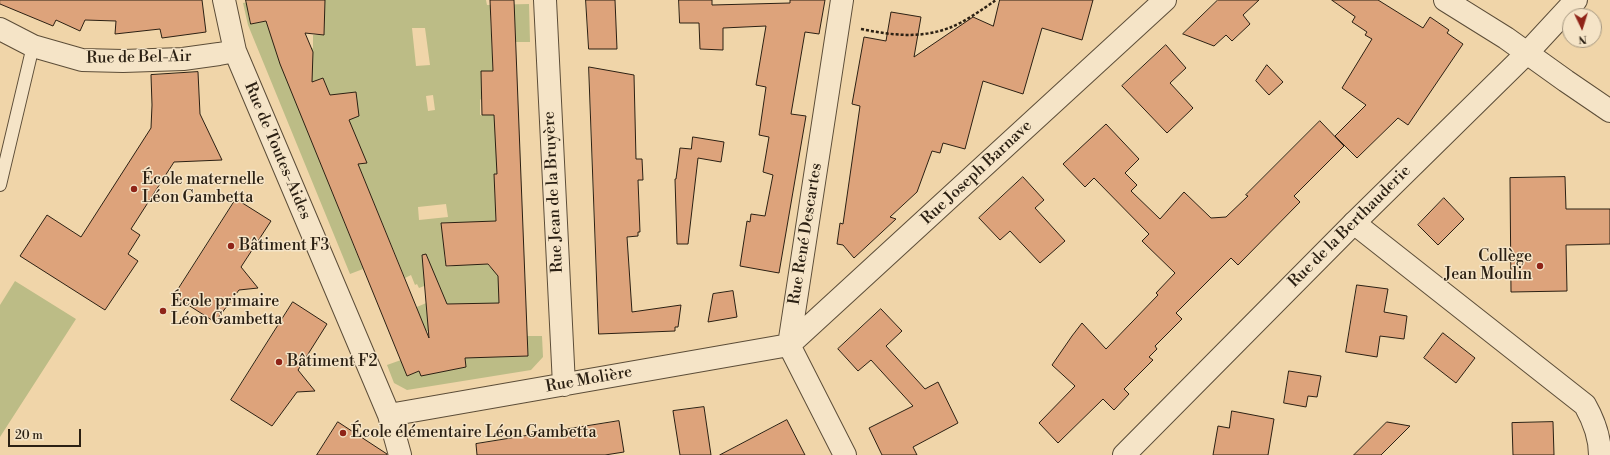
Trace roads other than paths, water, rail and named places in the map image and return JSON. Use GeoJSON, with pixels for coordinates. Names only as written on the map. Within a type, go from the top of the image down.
{"type":"FeatureCollection","features":[{"type":"Feature","properties":{"kind":"street","name":"Rue de Toutes-Aides"},"geometry":{"type":"LineString","coordinates":[[224,0],[235,51],[389,415],[400,455]]}},
{"type":"Feature","properties":{"kind":"street","name":"Rue Jean de la Bruyère"},"geometry":{"type":"LineString","coordinates":[[544,0],[564,385]]}},
{"type":"Feature","properties":{"kind":"street","name":"Rue René Descartes"},"geometry":{"type":"LineString","coordinates":[[789,345],[842,0]]}},
{"type":"Feature","properties":{"kind":"street","name":"Rue Joseph Barnave"},"geometry":{"type":"LineString","coordinates":[[789,345],[1165,0]]}},
{"type":"Feature","properties":{"kind":"street"},"geometry":{"type":"LineString","coordinates":[[1446,0],[1506,38],[1610,111]]}},
{"type":"Feature","properties":{"kind":"street","name":"Rue de la Berthauderie"},"geometry":{"type":"LineString","coordinates":[[1124,455],[1354,223],[1527,53],[1576,0]]}},
{"type":"Feature","properties":{"kind":"street","name":"Rue de Bel-Air"},"geometry":{"type":"LineString","coordinates":[[0,29],[33,46],[82,60],[123,61],[183,59],[235,51]]}},
{"type":"Feature","properties":{"kind":"street"},"geometry":{"type":"LineString","coordinates":[[1354,223],[1585,405],[1594,421],[1600,444],[1600,455]]}},
{"type":"Feature","properties":{"kind":"street","name":"Rue Molière"},"geometry":{"type":"LineString","coordinates":[[389,415],[789,345]]}},
{"type":"Feature","properties":{"kind":"street"},"geometry":{"type":"LineString","coordinates":[[789,345],[845,455]]}},
{"type":"Feature","properties":{"kind":"lane"},"geometry":{"type":"LineString","coordinates":[[0,185],[33,46]]}},
{"type":"Feature","properties":{"kind":"place","name":"École maternelle Léon Gambetta"},"geometry":{"type":"Point","coordinates":[134,189]}},
{"type":"Feature","properties":{"kind":"place","name":"Bâtiment F3"},"geometry":{"type":"Point","coordinates":[231,246]}},
{"type":"Feature","properties":{"kind":"place","name":"Collège Jean Moulin"},"geometry":{"type":"Point","coordinates":[1540,266]}},
{"type":"Feature","properties":{"kind":"place","name":"École primaire Léon Gambetta"},"geometry":{"type":"Point","coordinates":[163,311]}},
{"type":"Feature","properties":{"kind":"place","name":"Bâtiment F2"},"geometry":{"type":"Point","coordinates":[279,362]}},
{"type":"Feature","properties":{"kind":"place","name":"École élémentaire Léon Gambetta"},"geometry":{"type":"Point","coordinates":[343,433]}}]}
